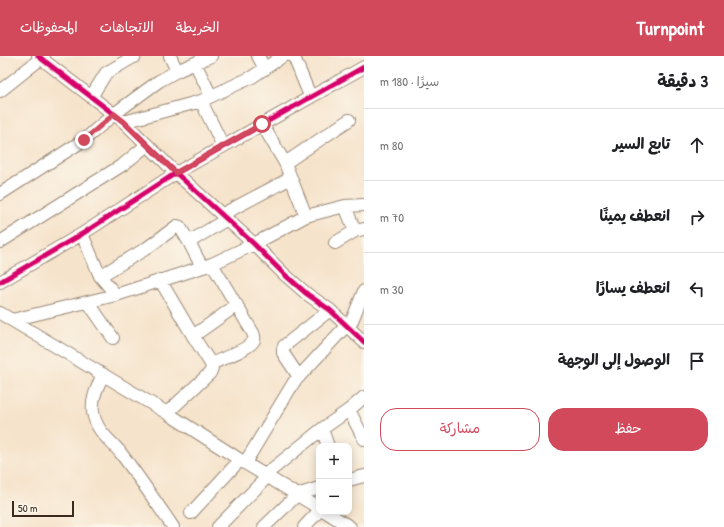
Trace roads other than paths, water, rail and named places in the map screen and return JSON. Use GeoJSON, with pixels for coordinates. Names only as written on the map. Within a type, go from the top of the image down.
{"type":"FeatureCollection","features":[{"type":"Feature","properties":{"kind":"street"},"geometry":{"type":"LineString","coordinates":[[91,97],[106,73],[135,56]]}},
{"type":"Feature","properties":{"kind":"street"},"geometry":{"type":"LineString","coordinates":[[170,56],[177,71]]}},
{"type":"Feature","properties":{"kind":"street"},"geometry":{"type":"LineString","coordinates":[[0,194],[84,140],[114,114],[159,81],[210,56]]}},
{"type":"Feature","properties":{"kind":"street"},"geometry":{"type":"LineString","coordinates":[[258,56],[265,69]]}},
{"type":"Feature","properties":{"kind":"street"},"geometry":{"type":"LineString","coordinates":[[124,122],[206,98],[265,69],[283,56]]}},
{"type":"Feature","properties":{"kind":"street"},"geometry":{"type":"LineString","coordinates":[[292,56],[310,96]]}},
{"type":"Feature","properties":{"kind":"street"},"geometry":{"type":"LineString","coordinates":[[0,91],[41,57],[124,122],[176,173],[254,244],[298,287],[330,310],[364,342]]}},
{"type":"Feature","properties":{"kind":"street"},"geometry":{"type":"LineString","coordinates":[[196,63],[206,98],[223,146]]}},
{"type":"Feature","properties":{"kind":"street"},"geometry":{"type":"LineString","coordinates":[[0,282],[82,234],[176,173],[310,96],[364,67]]}},
{"type":"Feature","properties":{"kind":"street"},"geometry":{"type":"LineString","coordinates":[[285,164],[349,120]]}},
{"type":"Feature","properties":{"kind":"street"},"geometry":{"type":"LineString","coordinates":[[262,124],[285,164],[306,216]]}},
{"type":"Feature","properties":{"kind":"street"},"geometry":{"type":"LineString","coordinates":[[0,242],[118,168],[147,145]]}},
{"type":"Feature","properties":{"kind":"street"},"geometry":{"type":"LineString","coordinates":[[189,242],[224,217],[291,178]]}},
{"type":"Feature","properties":{"kind":"street"},"geometry":{"type":"LineString","coordinates":[[12,320],[116,295],[207,266],[254,244],[306,216],[344,206],[364,205]]}},
{"type":"Feature","properties":{"kind":"street"},"geometry":{"type":"LineString","coordinates":[[335,243],[360,230],[344,206]]}},
{"type":"Feature","properties":{"kind":"street"},"geometry":{"type":"LineString","coordinates":[[100,276],[147,248],[177,226],[180,227],[189,242],[237,305],[254,333],[254,340],[244,349],[211,364]]}},
{"type":"Feature","properties":{"kind":"street"},"geometry":{"type":"LineString","coordinates":[[82,234],[100,276],[116,295]]}},
{"type":"Feature","properties":{"kind":"street"},"geometry":{"type":"LineString","coordinates":[[160,280],[212,368],[210,373],[167,413]]}},
{"type":"Feature","properties":{"kind":"street"},"geometry":{"type":"LineString","coordinates":[[191,513],[242,461],[294,382],[348,326],[364,291]]}},
{"type":"Feature","properties":{"kind":"street"},"geometry":{"type":"LineString","coordinates":[[88,302],[113,338]]}},
{"type":"Feature","properties":{"kind":"street"},"geometry":{"type":"LineString","coordinates":[[193,336],[237,305]]}},
{"type":"Feature","properties":{"kind":"street"},"geometry":{"type":"LineString","coordinates":[[299,377],[283,353],[284,346],[330,310]]}},
{"type":"Feature","properties":{"kind":"street"},"geometry":{"type":"LineString","coordinates":[[0,313],[167,413],[316,506]]}},
{"type":"Feature","properties":{"kind":"street"},"geometry":{"type":"LineString","coordinates":[[103,374],[94,399],[93,412],[96,423],[102,434],[118,451],[173,527]]}},
{"type":"Feature","properties":{"kind":"street"},"geometry":{"type":"LineString","coordinates":[[218,527],[266,476],[322,429],[349,410],[364,397]]}},
{"type":"Feature","properties":{"kind":"street"},"geometry":{"type":"LineString","coordinates":[[349,410],[364,439]]}},
{"type":"Feature","properties":{"kind":"street"},"geometry":{"type":"LineString","coordinates":[[322,429],[327,443]]}},
{"type":"Feature","properties":{"kind":"street"},"geometry":{"type":"LineString","coordinates":[[352,479],[364,476]]}},
{"type":"Feature","properties":{"kind":"street"},"geometry":{"type":"LineString","coordinates":[[264,527],[297,495],[316,489]]}},
{"type":"Feature","properties":{"kind":"street"},"geometry":{"type":"LineString","coordinates":[[304,527],[316,514]]}},
{"type":"Feature","properties":{"kind":"street"},"geometry":{"type":"LineString","coordinates":[[331,515],[348,526]]}}]}
